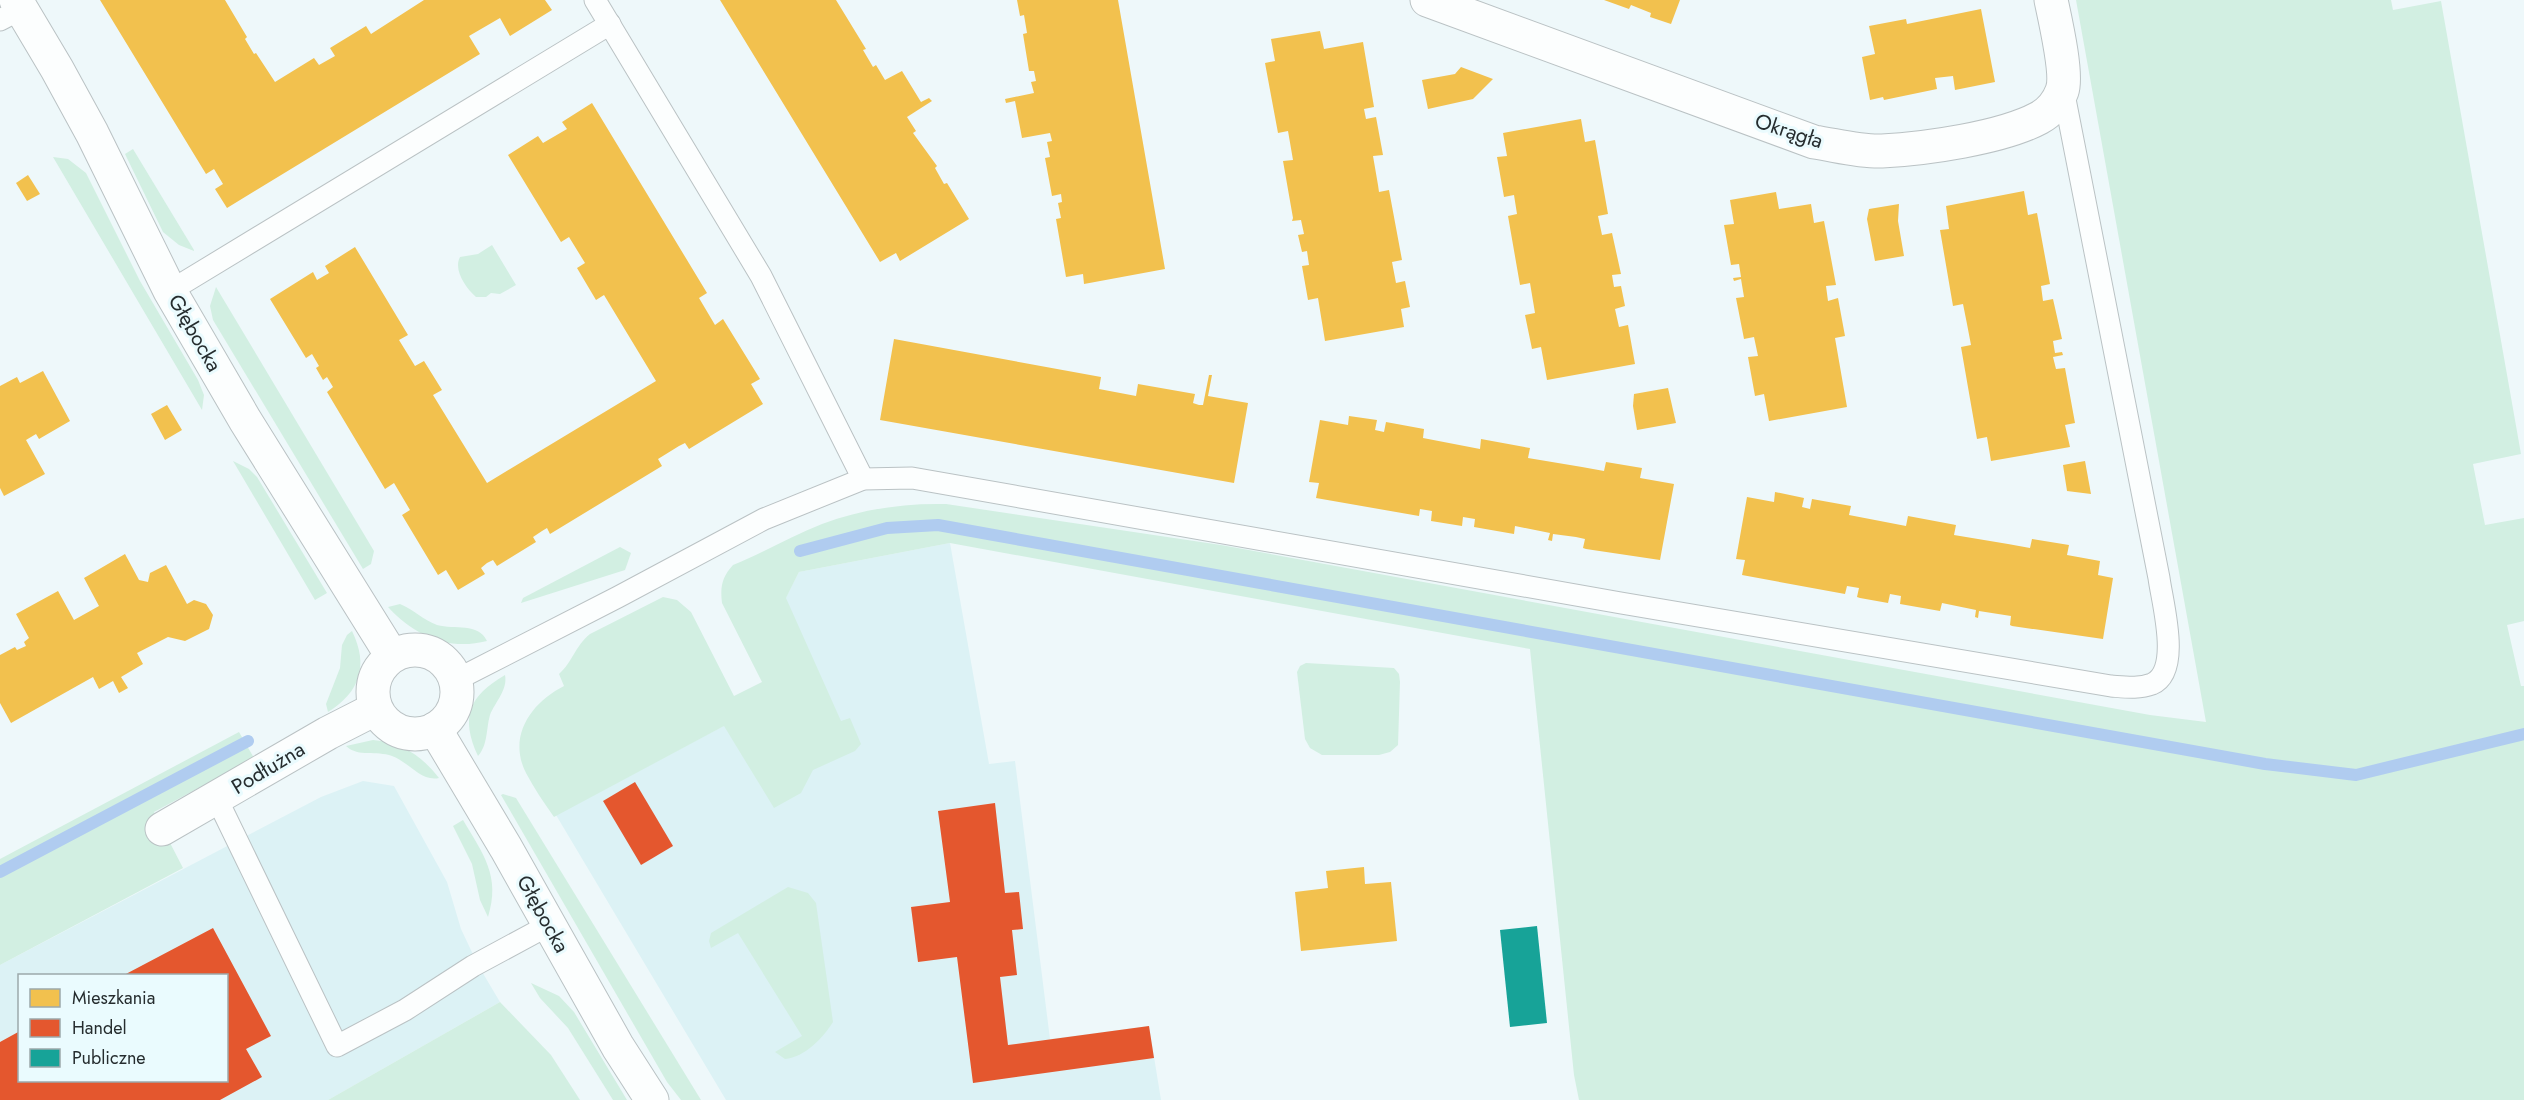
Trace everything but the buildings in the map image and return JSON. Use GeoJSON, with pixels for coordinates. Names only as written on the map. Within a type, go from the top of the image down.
{"type":"FeatureCollection","features":[{"type":"Feature","properties":{"kind":"street","name":"Okrągła"},"geometry":{"type":"LineString","coordinates":[[1426,0],[1814,142],[1880,152],[2003,132],[2040,118],[2054,106],[2063,89]]}},
{"type":"Feature","properties":{"kind":"street"},"geometry":{"type":"LineString","coordinates":[[2051,0],[2063,72],[2063,89]]}},
{"type":"Feature","properties":{"kind":"street","name":"Głębocka"},"geometry":{"type":"LineString","coordinates":[[12,10],[92,134],[170,291],[246,420],[392,656]]}},
{"type":"Feature","properties":{"kind":"street"},"geometry":{"type":"LineString","coordinates":[[414,649],[425,650],[444,661],[456,680],[457,699],[449,717],[435,729],[422,734],[408,734],[395,730],[375,709],[374,680],[378,670],[392,656],[414,649]]}},
{"type":"Feature","properties":{"kind":"street","name":"Podłużna"},"geometry":{"type":"LineString","coordinates":[[162,829],[305,746],[375,709]]}},
{"type":"Feature","properties":{"kind":"street","name":"Głębocka"},"geometry":{"type":"LineString","coordinates":[[435,729],[618,1047],[652,1100]]}},
{"type":"Feature","properties":{"kind":"lane"},"geometry":{"type":"LineString","coordinates":[[595,0],[760,276],[863,479]]}},
{"type":"Feature","properties":{"kind":"lane"},"geometry":{"type":"LineString","coordinates":[[170,291],[610,24]]}},
{"type":"Feature","properties":{"kind":"lane"},"geometry":{"type":"LineString","coordinates":[[456,680],[764,519],[863,479],[912,478],[1621,603],[2111,686],[2140,688],[2155,683],[2170,654],[2159,578],[2063,89]]}},
{"type":"Feature","properties":{"kind":"lane"},"geometry":{"type":"LineString","coordinates":[[217,799],[337,1046],[405,1010],[473,966],[549,925]]}},
{"type":"Feature","properties":{"kind":"shaded area"},"geometry":{"type":"Polygon","coordinates":[[[950,543],[989,764],[1015,761],[1050,1039],[1149,1026],[1161,1100],[726,1100],[556,815],[793,689],[772,625],[799,572],[950,543]]]}},
{"type":"Feature","properties":{"kind":"shaded area"},"geometry":{"type":"Polygon","coordinates":[[[363,781],[394,786],[447,882],[461,929],[478,965],[500,1002],[328,1100],[0,1100],[0,965],[321,797],[363,781]]]}},
{"type":"Feature","properties":{"kind":"green space"},"geometry":{"type":"Polygon","coordinates":[[[2076,0],[2391,0],[2393,10],[2441,1],[2521,454],[2473,464],[2485,525],[2524,518],[2524,621],[2507,625],[2521,686],[2524,686],[2524,1100],[1579,1100],[1574,1075],[1530,649],[950,543],[799,572],[786,598],[841,721],[850,718],[861,744],[855,751],[813,770],[801,793],[774,808],[724,726],[554,817],[526,773],[519,746],[526,722],[542,701],[564,686],[559,674],[590,634],[663,597],[677,600],[691,612],[734,696],[762,682],[722,603],[723,582],[733,565],[811,529],[852,514],[883,508],[930,504],[946,504],[1221,545],[2150,715],[2206,722],[2076,0]]]}},
{"type":"Feature","properties":{"kind":"green space"},"geometry":{"type":"Polygon","coordinates":[[[133,149],[194,251],[179,245],[163,232],[125,154],[133,149]]]}},
{"type":"Feature","properties":{"kind":"green space"},"geometry":{"type":"Polygon","coordinates":[[[53,157],[68,159],[86,173],[140,281],[198,380],[204,395],[202,410],[53,157]]]}},
{"type":"Feature","properties":{"kind":"green space"},"geometry":{"type":"Polygon","coordinates":[[[492,245],[516,285],[500,294],[491,293],[486,297],[476,297],[468,289],[459,273],[458,262],[460,257],[478,254],[492,245]]]}},
{"type":"Feature","properties":{"kind":"green space"},"geometry":{"type":"Polygon","coordinates":[[[216,287],[374,551],[371,564],[363,569],[213,320],[210,306],[216,287]]]}},
{"type":"Feature","properties":{"kind":"green space"},"geometry":{"type":"Polygon","coordinates":[[[233,461],[249,469],[257,477],[327,593],[315,600],[233,461]]]}},
{"type":"Feature","properties":{"kind":"green space"},"geometry":{"type":"Polygon","coordinates":[[[620,547],[631,553],[625,570],[521,603],[523,598],[620,547]]]}},
{"type":"Feature","properties":{"kind":"green space"},"geometry":{"type":"Polygon","coordinates":[[[400,604],[437,625],[478,631],[487,641],[459,644],[433,639],[409,626],[388,607],[400,604]]]}},
{"type":"Feature","properties":{"kind":"green space"},"geometry":{"type":"Polygon","coordinates":[[[352,631],[360,656],[358,677],[348,696],[328,712],[326,704],[340,668],[342,645],[352,631]]]}},
{"type":"Feature","properties":{"kind":"green space"},"geometry":{"type":"Polygon","coordinates":[[[1306,663],[1394,668],[1399,674],[1400,682],[1398,745],[1390,752],[1379,755],[1322,755],[1310,748],[1305,739],[1297,672],[1300,666],[1306,663]]]}},
{"type":"Feature","properties":{"kind":"green space"},"geometry":{"type":"Polygon","coordinates":[[[505,675],[505,686],[490,715],[485,742],[478,756],[470,730],[471,709],[483,691],[505,675]]]}},
{"type":"Feature","properties":{"kind":"green space"},"geometry":{"type":"Polygon","coordinates":[[[239,732],[254,758],[154,812],[183,868],[0,965],[0,859],[239,732]]]}},
{"type":"Feature","properties":{"kind":"green space"},"geometry":{"type":"Polygon","coordinates":[[[373,740],[383,741],[410,751],[439,778],[426,777],[392,756],[356,752],[346,746],[373,740]]]}},
{"type":"Feature","properties":{"kind":"green space"},"geometry":{"type":"Polygon","coordinates":[[[501,795],[516,798],[701,1100],[681,1100],[667,1082],[501,795]]]}},
{"type":"Feature","properties":{"kind":"green space"},"geometry":{"type":"Polygon","coordinates":[[[463,820],[483,855],[491,877],[492,889],[488,917],[480,900],[472,864],[453,826],[463,820]]]}},
{"type":"Feature","properties":{"kind":"green space"},"geometry":{"type":"Polygon","coordinates":[[[788,887],[808,893],[816,903],[833,1022],[813,1046],[800,1055],[785,1059],[775,1052],[802,1036],[738,933],[711,948],[709,941],[711,933],[788,887]]]}},
{"type":"Feature","properties":{"kind":"green space"},"geometry":{"type":"Polygon","coordinates":[[[531,983],[559,996],[574,1012],[627,1100],[613,1100],[568,1028],[540,998],[531,983]]]}},
{"type":"Feature","properties":{"kind":"green space"},"geometry":{"type":"Polygon","coordinates":[[[500,1002],[551,1055],[580,1100],[328,1100],[500,1002]]]}},
{"type":"Feature","properties":{"kind":"waterway"},"geometry":{"type":"LineString","coordinates":[[800,551],[887,528],[938,525],[2265,764],[2356,775],[2524,734]]}},
{"type":"Feature","properties":{"kind":"waterway"},"geometry":{"type":"LineString","coordinates":[[0,872],[248,741]]}}]}
